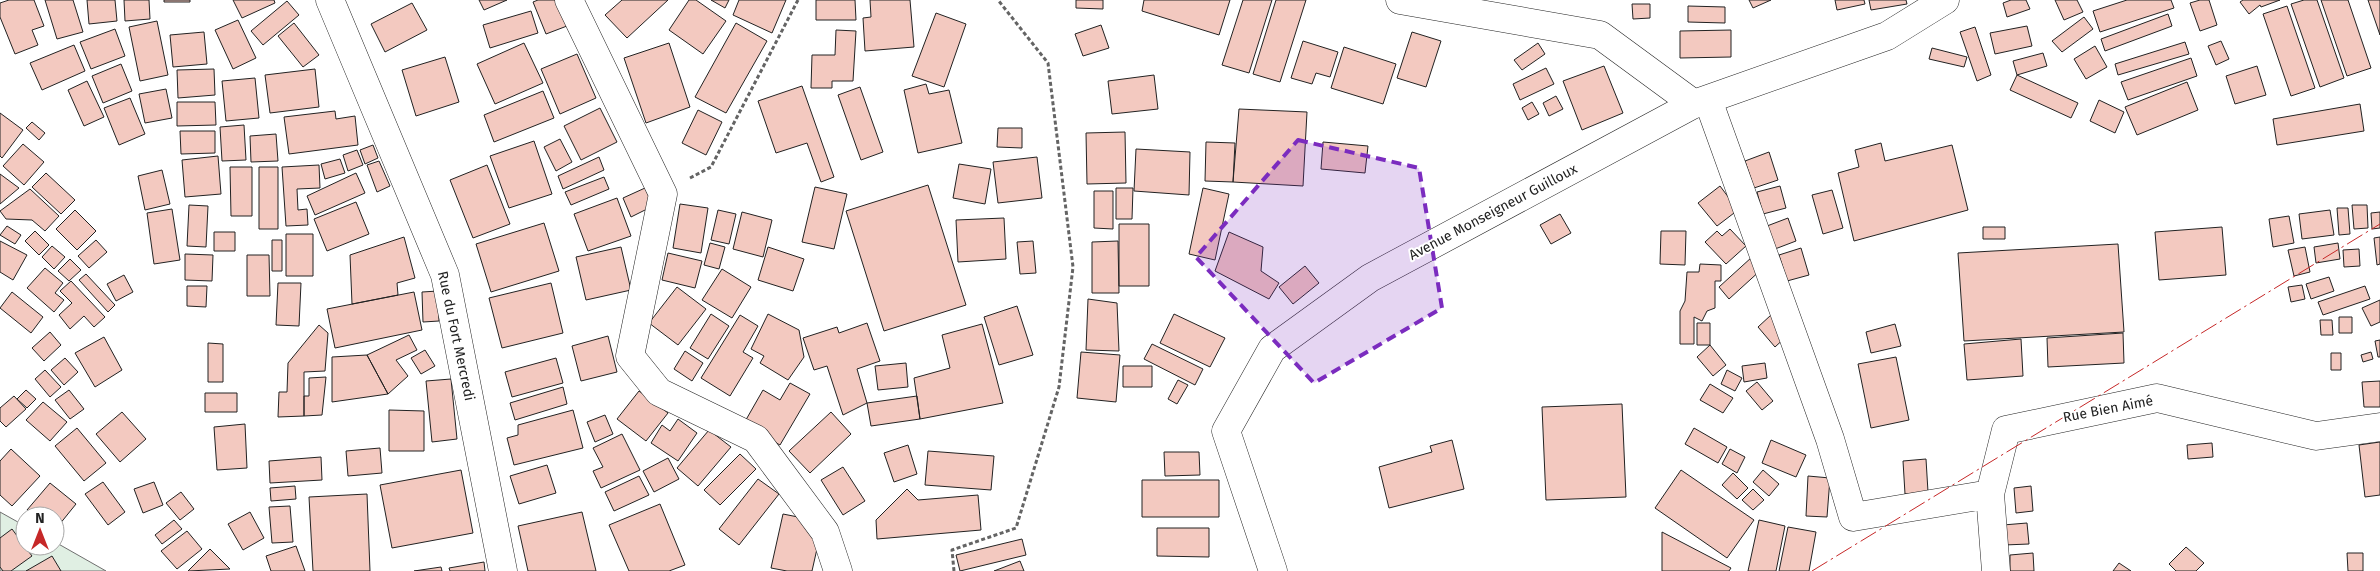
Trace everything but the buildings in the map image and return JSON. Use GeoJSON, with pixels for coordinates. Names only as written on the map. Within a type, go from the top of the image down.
{"type":"FeatureCollection","features":[{"type":"Feature","properties":{"kind":"street","name":"Rue du Fort Mercredi"},"geometry":{"type":"LineString","coordinates":[[330,0],[445,275],[503,571]]}},
{"type":"Feature","properties":{"kind":"street"},"geometry":{"type":"LineString","coordinates":[[569,0],[663,194],[630,356],[659,392],[756,438],[826,532],[838,571]]}},
{"type":"Feature","properties":{"kind":"street"},"geometry":{"type":"LineString","coordinates":[[1400,0],[1600,35],[1701,102],[1830,438],[1854,517],[1990,494]]}},
{"type":"Feature","properties":{"kind":"street","name":"Avenue Monseigneur Guilloux"},"geometry":{"type":"LineString","coordinates":[[1273,571],[1256,527],[1226,431],[1272,349],[1370,278],[1701,102],[1887,36],[1945,0]]}},
{"type":"Feature","properties":{"kind":"street","name":"Rue Bien Aimé"},"geometry":{"type":"LineString","coordinates":[[1996,571],[1990,494],[2006,430],[2157,398],[2316,436],[2380,427]]}},
{"type":"Feature","properties":{"kind":"path"},"geometry":{"type":"LineString","coordinates":[[663,194],[712,167],[798,0]]}},
{"type":"Feature","properties":{"kind":"path"},"geometry":{"type":"LineString","coordinates":[[954,571],[952,550],[1016,528],[1059,386],[1073,267],[1048,63],[998,0]]}},
{"type":"Feature","properties":{"kind":"highlighted area"},"geometry":{"type":"Polygon","coordinates":[[[1298,140],[1419,168],[1442,308],[1314,383],[1196,257],[1298,140]]]}},
{"type":"Feature","properties":{"kind":"green space"},"geometry":{"type":"Polygon","coordinates":[[[0,512],[15,520],[15,556],[65,556],[65,548],[106,571],[0,571],[0,512]]]}},
{"type":"Feature","properties":{"kind":"power"},"geometry":{"type":"LineString","coordinates":[[1812,571],[2380,224]]}}]}
